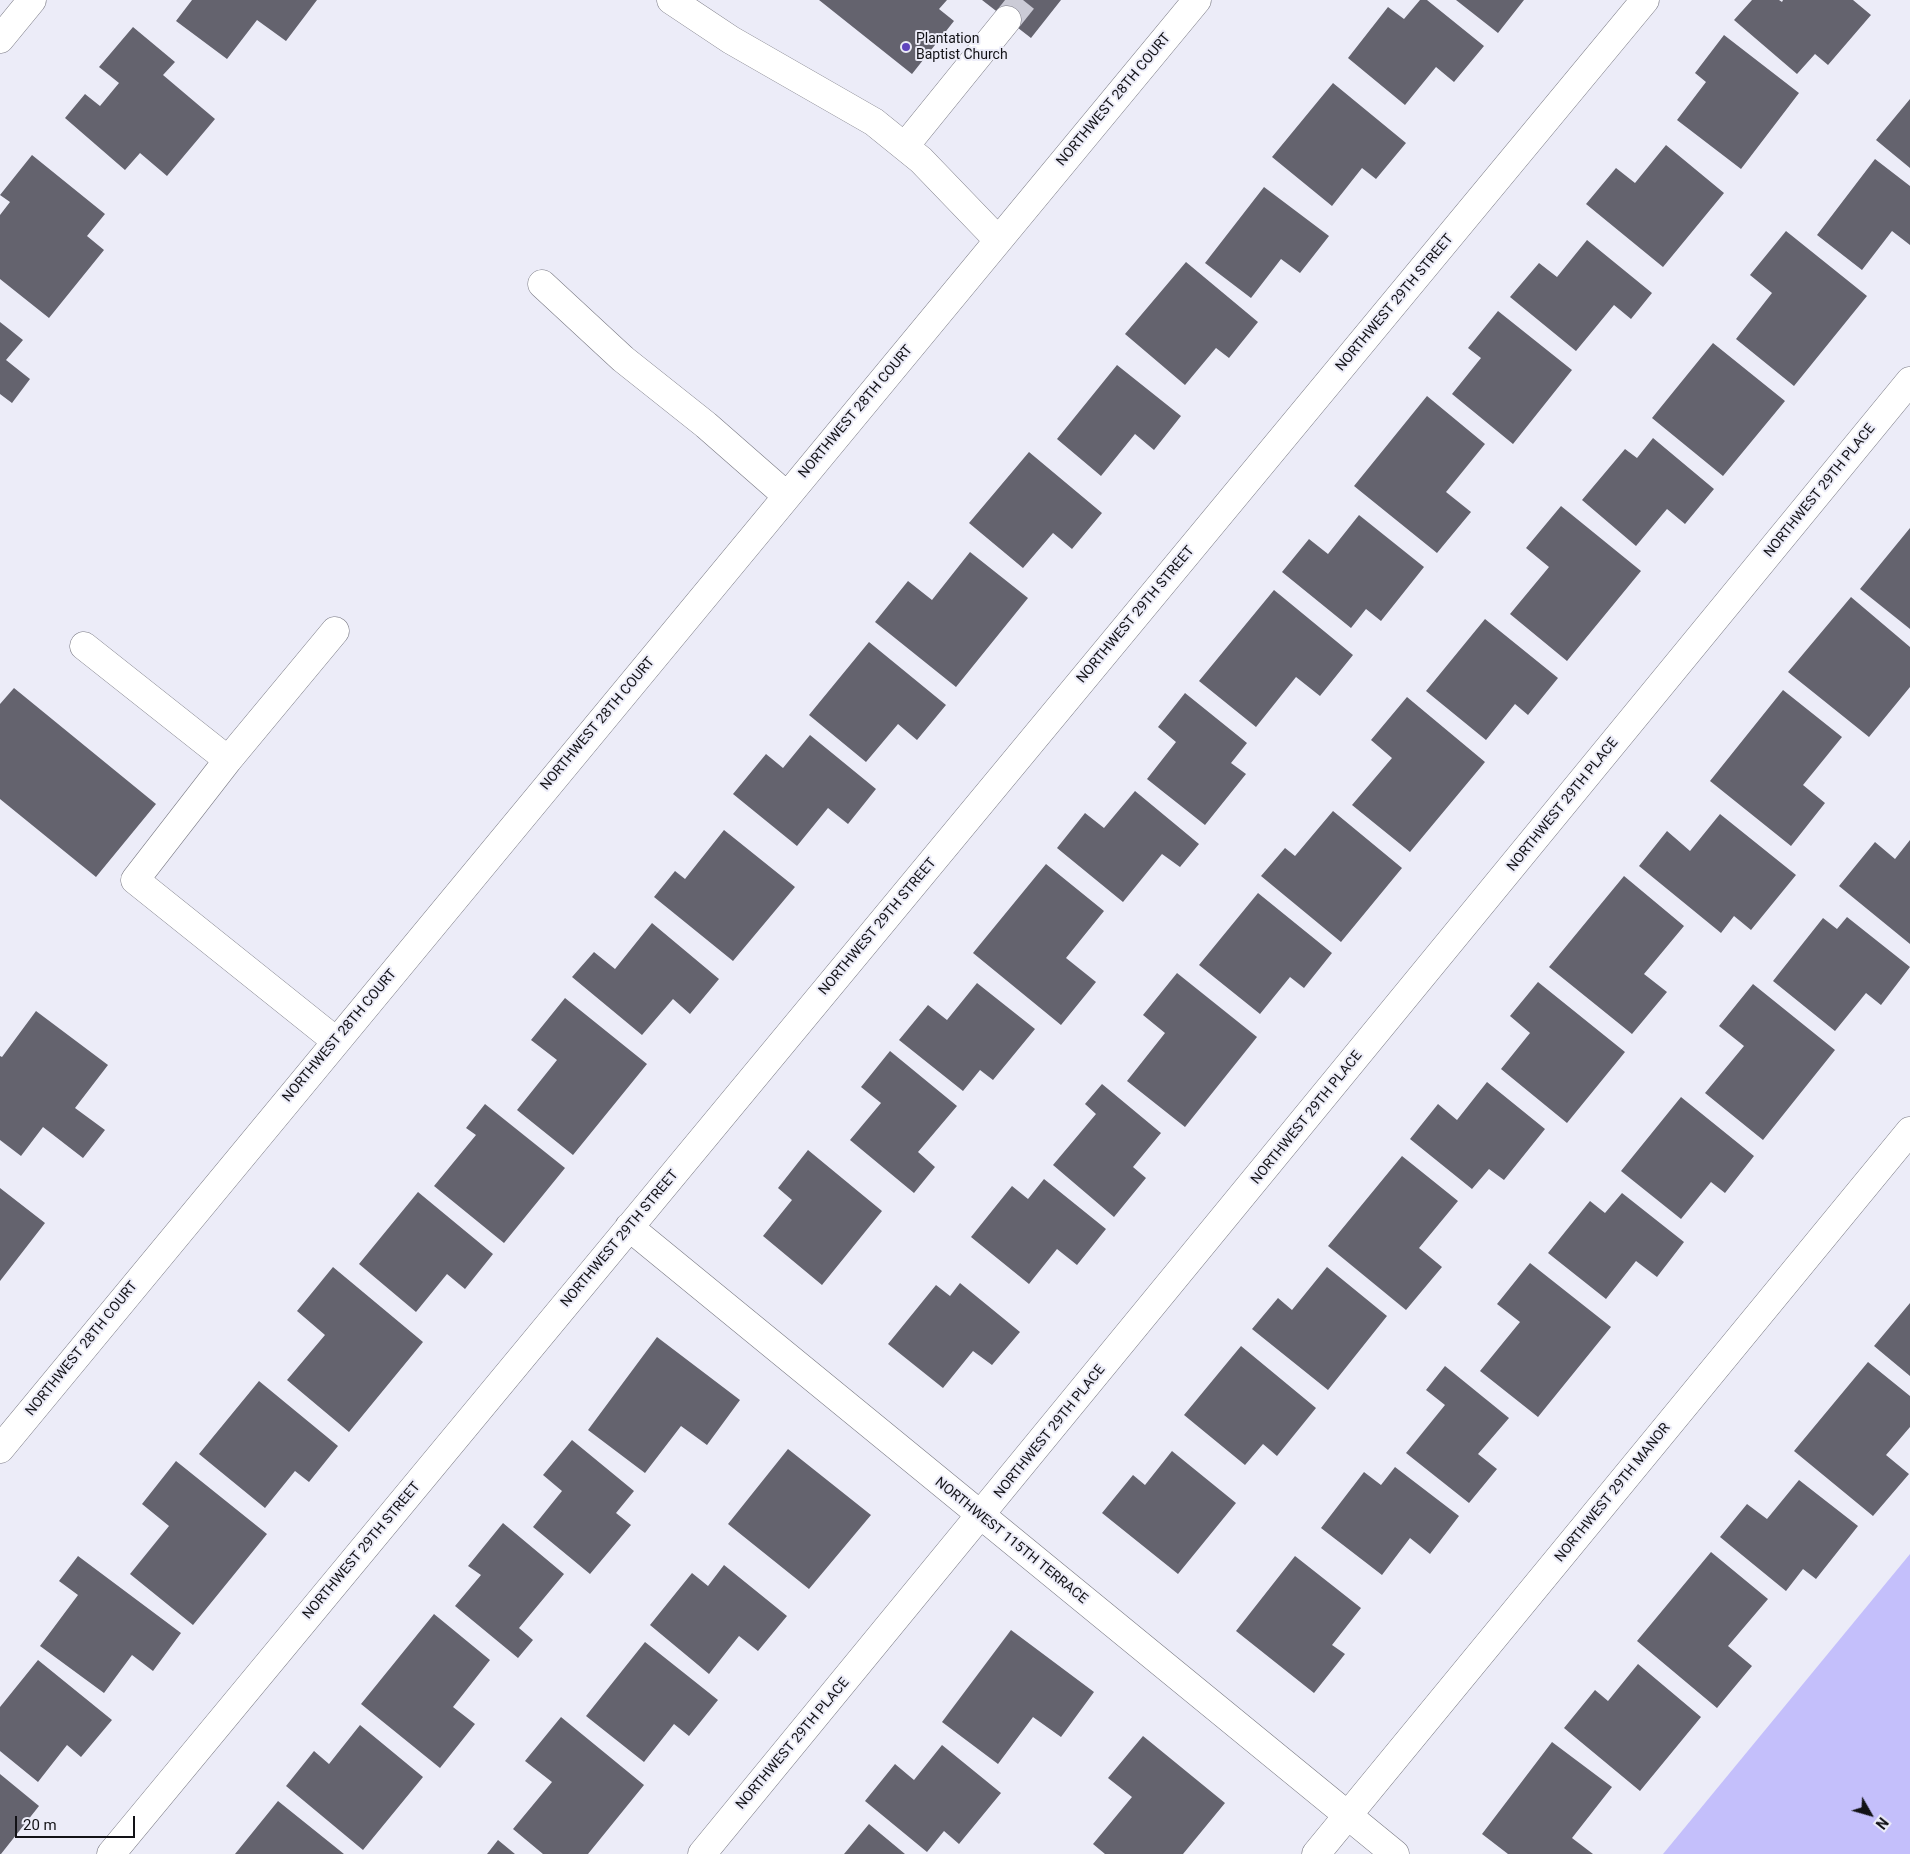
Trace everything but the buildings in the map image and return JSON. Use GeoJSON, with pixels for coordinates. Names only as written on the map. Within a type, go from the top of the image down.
{"type":"FeatureCollection","features":[{"type":"Feature","properties":{"kind":"street"},"geometry":{"type":"LineString","coordinates":[[0,39],[32,0]]}},
{"type":"Feature","properties":{"kind":"street"},"geometry":{"type":"LineString","coordinates":[[671,0],[731,40],[874,122],[905,146],[998,240]]}},
{"type":"Feature","properties":{"kind":"street","name":"NORTHWEST 28TH COURT"},"geometry":{"type":"LineString","coordinates":[[0,1449],[1196,0]]}},
{"type":"Feature","properties":{"kind":"street","name":"NORTHWEST 29TH STREET"},"geometry":{"type":"LineString","coordinates":[[112,1854],[1645,0]]}},
{"type":"Feature","properties":{"kind":"street"},"geometry":{"type":"LineString","coordinates":[[905,146],[1007,20]]}},
{"type":"Feature","properties":{"kind":"street"},"geometry":{"type":"LineString","coordinates":[[542,284],[623,359],[706,425],[787,496]]}},
{"type":"Feature","properties":{"kind":"street","name":"NORTHWEST 29TH PLACE"},"geometry":{"type":"LineString","coordinates":[[702,1854],[1910,381]]}},
{"type":"Feature","properties":{"kind":"street"},"geometry":{"type":"LineString","coordinates":[[335,631],[228,760],[135,880],[336,1041]]}},
{"type":"Feature","properties":{"kind":"street"},"geometry":{"type":"LineString","coordinates":[[84,646],[228,760]]}},
{"type":"Feature","properties":{"kind":"street","name":"NORTHWEST 29TH MANOR"},"geometry":{"type":"LineString","coordinates":[[1316,1854],[1910,1131]]}},
{"type":"Feature","properties":{"kind":"street","name":"NORTHWEST 115TH TERRACE"},"geometry":{"type":"LineString","coordinates":[[629,1227],[1395,1854]]}},
{"type":"Feature","properties":{"kind":"shaded area"},"geometry":{"type":"Polygon","coordinates":[[[1910,1554],[1910,1854],[1663,1854],[1910,1554]]]}},
{"type":"Feature","properties":{"kind":"tunnel"},"geometry":{"type":"LineString","coordinates":[[1007,20],[1023,0]]}},
{"type":"Feature","properties":{"kind":"place","name":"Plantation Baptist Church"},"geometry":{"type":"Point","coordinates":[906,47]}}]}
